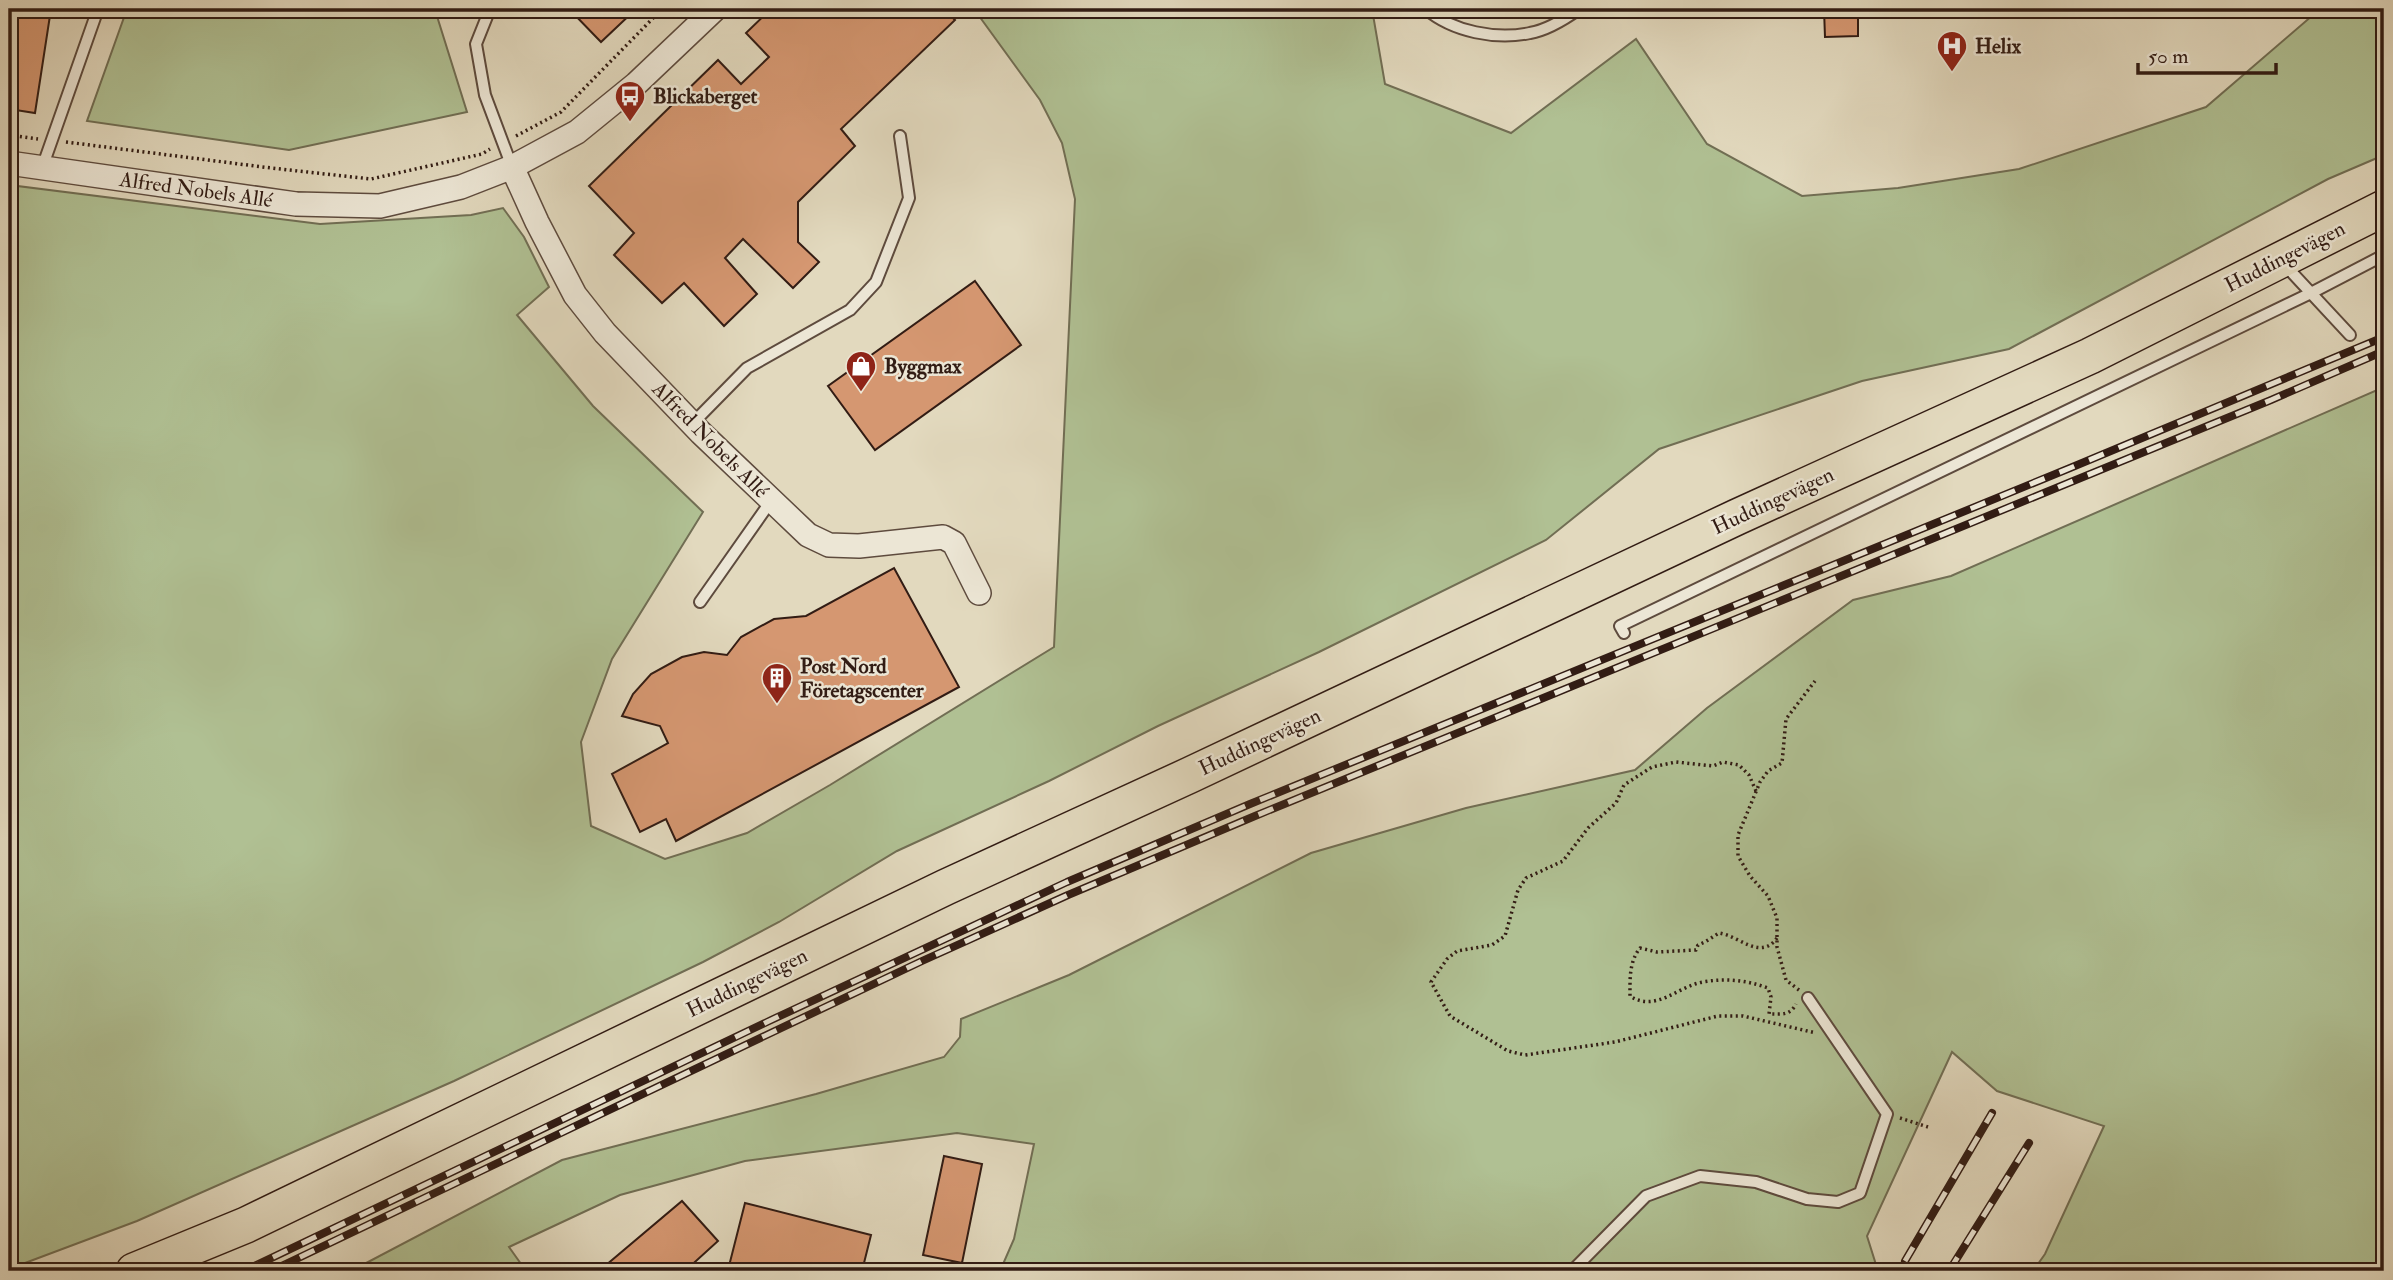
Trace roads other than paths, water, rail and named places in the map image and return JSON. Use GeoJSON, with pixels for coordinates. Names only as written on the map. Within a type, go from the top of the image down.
{"type":"FeatureCollection","features":[{"type":"Feature","properties":{"kind":"main road","name":"Huddingevägen"},"geometry":{"type":"LineString","coordinates":[[134,1271],[258,1220],[946,887],[1737,517],[2090,356],[2384,208]]}},
{"type":"Feature","properties":{"kind":"street","name":"Alfred Nobels Allé"},"geometry":{"type":"LineString","coordinates":[[9,163],[296,204],[380,206],[461,187],[512,167],[577,132],[636,85],[715,9]]}},
{"type":"Feature","properties":{"kind":"street","name":"Alfred Nobels Allé"},"geometry":{"type":"LineString","coordinates":[[512,167],[575,295],[605,333],[692,424],[808,535],[829,545],[859,546],[943,537],[954,542],[979,593]]}},
{"type":"Feature","properties":{"kind":"lane"},"geometry":{"type":"LineString","coordinates":[[42,168],[98,9]]}},
{"type":"Feature","properties":{"kind":"lane"},"geometry":{"type":"LineString","coordinates":[[489,9],[476,44],[485,95],[512,167]]}},
{"type":"Feature","properties":{"kind":"lane"},"geometry":{"type":"LineString","coordinates":[[1426,9],[1462,30],[1498,35],[1531,33],[1562,21],[1579,9]]}},
{"type":"Feature","properties":{"kind":"lane"},"geometry":{"type":"LineString","coordinates":[[692,424],[747,368],[850,310],[876,282],[909,198],[900,136]]}},
{"type":"Feature","properties":{"kind":"lane"},"geometry":{"type":"LineString","coordinates":[[1625,633],[1620,625],[2311,293],[2384,255]]}},
{"type":"Feature","properties":{"kind":"lane"},"geometry":{"type":"LineString","coordinates":[[2280,260],[2350,335]]}},
{"type":"Feature","properties":{"kind":"lane"},"geometry":{"type":"LineString","coordinates":[[700,602],[771,501]]}},
{"type":"Feature","properties":{"kind":"lane"},"geometry":{"type":"LineString","coordinates":[[1805,996],[1886,1114],[1898,1118]]}},
{"type":"Feature","properties":{"kind":"lane"},"geometry":{"type":"LineString","coordinates":[[1572,1271],[1646,1196],[1700,1176],[1756,1182],[1807,1199],[1839,1202],[1860,1194],[1886,1114]]}},
{"type":"Feature","properties":{"kind":"railway"},"geometry":{"type":"LineString","coordinates":[[244,1271],[1067,882],[2384,337]]}},
{"type":"Feature","properties":{"kind":"railway"},"geometry":{"type":"LineString","coordinates":[[271,1271],[922,961],[1068,895],[2271,400],[2384,351]]}},
{"type":"Feature","properties":{"kind":"railway"},"geometry":{"type":"LineString","coordinates":[[1905,1261],[1992,1113]]}},
{"type":"Feature","properties":{"kind":"railway"},"geometry":{"type":"LineString","coordinates":[[1949,1271],[2029,1143]]}},
{"type":"Feature","properties":{"kind":"place","name":"Helix"},"geometry":{"type":"Point","coordinates":[1952,73]}},
{"type":"Feature","properties":{"kind":"place","name":"Blickaberget"},"geometry":{"type":"Point","coordinates":[630,123]}},
{"type":"Feature","properties":{"kind":"place","name":"Byggmax"},"geometry":{"type":"Point","coordinates":[861,393]}},
{"type":"Feature","properties":{"kind":"place","name":"Post Nord Företagscenter"},"geometry":{"type":"Point","coordinates":[777,705]}}]}
